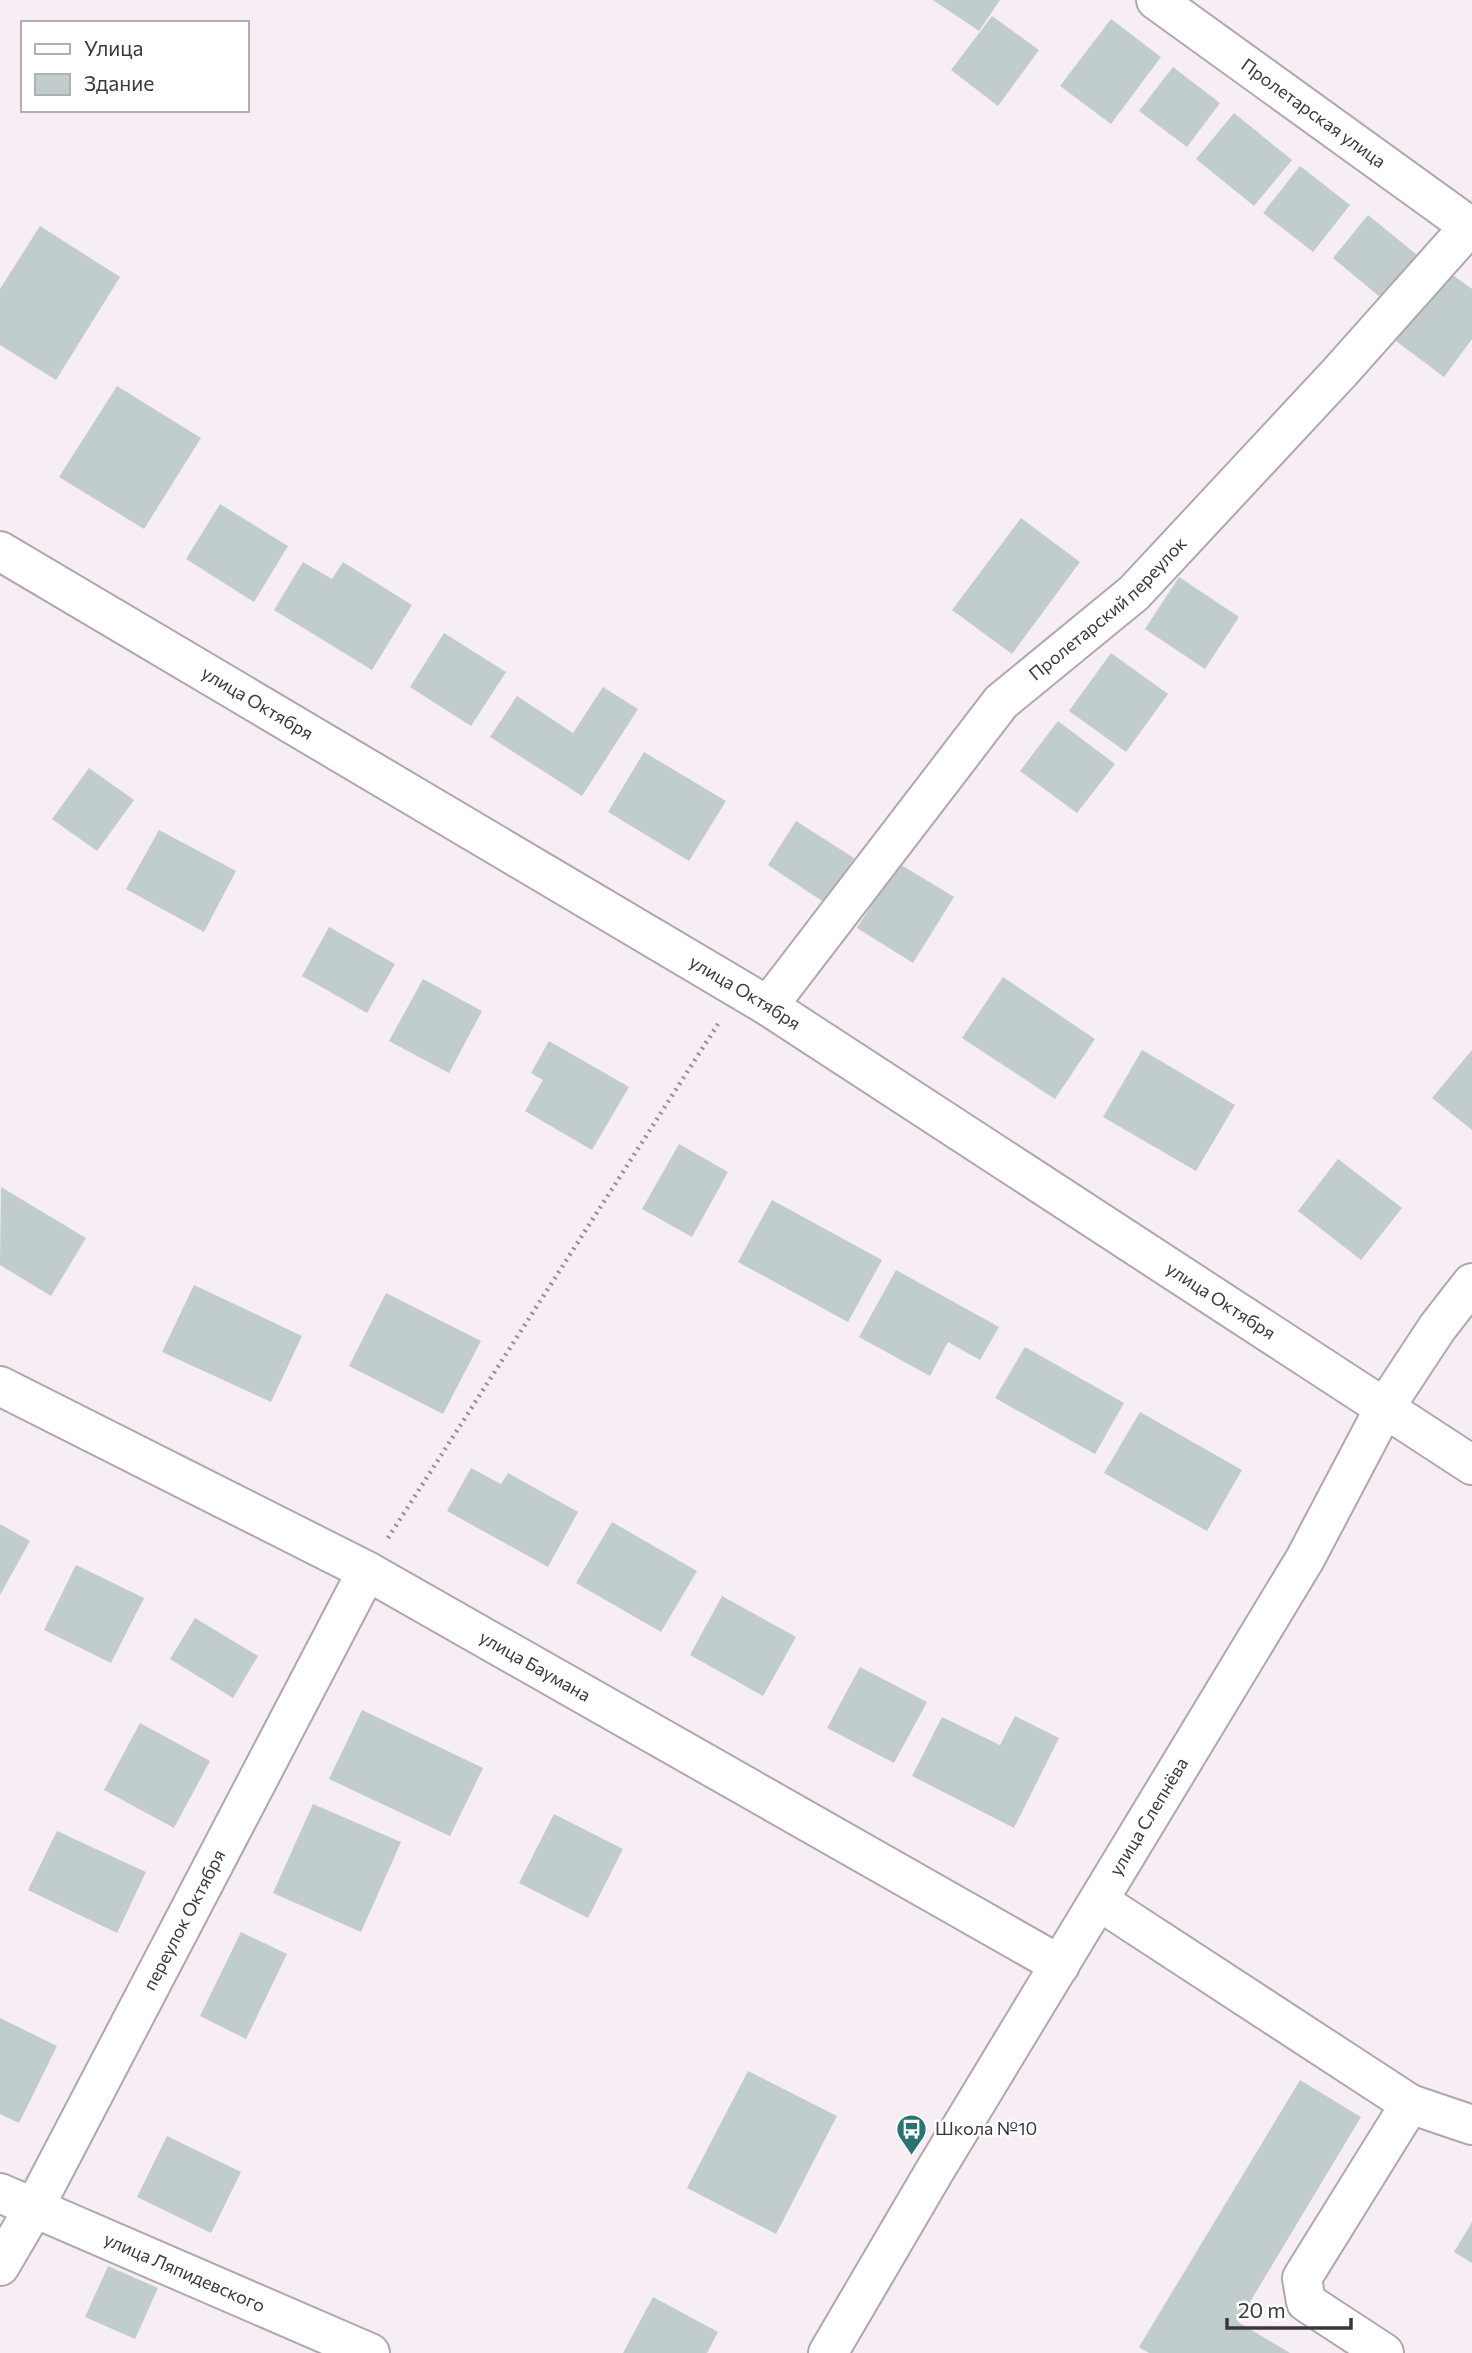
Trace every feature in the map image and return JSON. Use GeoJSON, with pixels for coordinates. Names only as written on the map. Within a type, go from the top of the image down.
{"type":"FeatureCollection","features":[{"type":"Feature","properties":{"kind":"street","name":"Пролетарская улица"},"geometry":{"type":"LineString","coordinates":[[1156,0],[1471,227]]}},
{"type":"Feature","properties":{"kind":"street","name":"Пролетарский переулок"},"geometry":{"type":"LineString","coordinates":[[753,999],[1001,702],[1134,593],[1471,227]]}},
{"type":"Feature","properties":{"kind":"street","name":"улица Октября"},"geometry":{"type":"LineString","coordinates":[[0,551],[753,999],[1472,1465]]}},
{"type":"Feature","properties":{"kind":"street","name":"улица Слепнёва"},"geometry":{"type":"LineString","coordinates":[[828,2353],[1305,1559],[1385,1407],[1437,1328],[1472,1283]]}},
{"type":"Feature","properties":{"kind":"street","name":"улица Баумана"},"geometry":{"type":"LineString","coordinates":[[0,1385],[367,1571],[1060,1965]]}},
{"type":"Feature","properties":{"kind":"street","name":"переулок Октября"},"geometry":{"type":"LineString","coordinates":[[0,2266],[17,2200],[367,1571]]}},
{"type":"Feature","properties":{"kind":"street"},"geometry":{"type":"LineString","coordinates":[[1099,1900],[1410,2104],[1472,2124]]}},
{"type":"Feature","properties":{"kind":"street"},"geometry":{"type":"LineString","coordinates":[[1384,2353],[1306,2302],[1301,2278],[1410,2104]]}},
{"type":"Feature","properties":{"kind":"street","name":"улица Ляпидевского"},"geometry":{"type":"LineString","coordinates":[[17,2200],[370,2353]]}},
{"type":"Feature","properties":{"kind":"path"},"geometry":{"type":"LineString","coordinates":[[367,1571],[753,999]]}},
{"type":"Feature","properties":{"kind":"building"},"geometry":{"type":"Polygon","coordinates":[[[933,0],[1000,0],[979,31],[933,0]]]}},
{"type":"Feature","properties":{"kind":"building"},"geometry":{"type":"Polygon","coordinates":[[[992,16],[1039,50],[998,106],[951,70],[992,16]]]}},
{"type":"Feature","properties":{"kind":"building"},"geometry":{"type":"Polygon","coordinates":[[[1111,19],[1161,57],[1111,124],[1060,86],[1111,19]]]}},
{"type":"Feature","properties":{"kind":"building"},"geometry":{"type":"Polygon","coordinates":[[[1173,67],[1220,103],[1187,147],[1139,111],[1173,67]]]}},
{"type":"Feature","properties":{"kind":"building"},"geometry":{"type":"Polygon","coordinates":[[[1234,113],[1292,160],[1254,206],[1196,159],[1234,113]]]}},
{"type":"Feature","properties":{"kind":"building"},"geometry":{"type":"Polygon","coordinates":[[[1300,166],[1350,205],[1313,252],[1263,213],[1300,166]]]}},
{"type":"Feature","properties":{"kind":"building"},"geometry":{"type":"Polygon","coordinates":[[[1368,215],[1422,259],[1386,302],[1333,258],[1368,215]]]}},
{"type":"Feature","properties":{"kind":"building"},"geometry":{"type":"Polygon","coordinates":[[[40,226],[120,277],[56,380],[0,345],[0,289],[40,226]]]}},
{"type":"Feature","properties":{"kind":"building"},"geometry":{"type":"Polygon","coordinates":[[[1447,271],[1472,289],[1472,339],[1444,377],[1396,341],[1447,271]]]}},
{"type":"Feature","properties":{"kind":"building"},"geometry":{"type":"Polygon","coordinates":[[[117,386],[201,438],[144,529],[59,477],[117,386]]]}},
{"type":"Feature","properties":{"kind":"building"},"geometry":{"type":"Polygon","coordinates":[[[220,504],[288,546],[254,602],[186,559],[220,504]]]}},
{"type":"Feature","properties":{"kind":"building"},"geometry":{"type":"Polygon","coordinates":[[[1021,518],[1080,562],[1012,654],[952,610],[1021,518]]]}},
{"type":"Feature","properties":{"kind":"building"},"geometry":{"type":"Polygon","coordinates":[[[303,562],[332,579],[343,562],[412,605],[372,670],[274,610],[303,562]]]}},
{"type":"Feature","properties":{"kind":"building"},"geometry":{"type":"Polygon","coordinates":[[[1179,577],[1239,617],[1205,669],[1145,629],[1179,577]]]}},
{"type":"Feature","properties":{"kind":"building"},"geometry":{"type":"Polygon","coordinates":[[[444,633],[506,672],[471,726],[410,687],[444,633]]]}},
{"type":"Feature","properties":{"kind":"building"},"geometry":{"type":"Polygon","coordinates":[[[1111,653],[1168,694],[1126,752],[1069,711],[1111,653]]]}},
{"type":"Feature","properties":{"kind":"building"},"geometry":{"type":"Polygon","coordinates":[[[603,687],[638,709],[582,796],[490,737],[517,696],[573,733],[603,687]]]}},
{"type":"Feature","properties":{"kind":"building"},"geometry":{"type":"Polygon","coordinates":[[[1058,721],[1115,764],[1077,813],[1020,771],[1058,721]]]}},
{"type":"Feature","properties":{"kind":"building"},"geometry":{"type":"Polygon","coordinates":[[[644,752],[726,801],[689,861],[608,812],[644,752]]]}},
{"type":"Feature","properties":{"kind":"building"},"geometry":{"type":"Polygon","coordinates":[[[89,768],[134,800],[97,851],[52,819],[89,768]]]}},
{"type":"Feature","properties":{"kind":"building"},"geometry":{"type":"Polygon","coordinates":[[[796,821],[854,858],[825,903],[768,865],[796,821]]]}},
{"type":"Feature","properties":{"kind":"building"},"geometry":{"type":"Polygon","coordinates":[[[159,830],[236,871],[204,932],[126,889],[159,830]]]}},
{"type":"Feature","properties":{"kind":"building"},"geometry":{"type":"Polygon","coordinates":[[[898,863],[954,897],[913,963],[857,928],[898,863]]]}},
{"type":"Feature","properties":{"kind":"building"},"geometry":{"type":"Polygon","coordinates":[[[329,927],[395,964],[367,1013],[302,976],[329,927]]]}},
{"type":"Feature","properties":{"kind":"building"},"geometry":{"type":"Polygon","coordinates":[[[1003,977],[1095,1039],[1055,1099],[962,1038],[1003,977]]]}},
{"type":"Feature","properties":{"kind":"building"},"geometry":{"type":"Polygon","coordinates":[[[423,979],[482,1011],[449,1073],[389,1041],[423,979]]]}},
{"type":"Feature","properties":{"kind":"building"},"geometry":{"type":"Polygon","coordinates":[[[549,1041],[629,1087],[592,1150],[525,1111],[543,1080],[531,1073],[549,1041]]]}},
{"type":"Feature","properties":{"kind":"building"},"geometry":{"type":"Polygon","coordinates":[[[1142,1050],[1235,1105],[1196,1171],[1103,1117],[1142,1050]]]}},
{"type":"Feature","properties":{"kind":"building"},"geometry":{"type":"Polygon","coordinates":[[[1472,1050],[1472,1130],[1432,1098],[1472,1050]]]}},
{"type":"Feature","properties":{"kind":"building"},"geometry":{"type":"Polygon","coordinates":[[[679,1144],[728,1172],[692,1237],[642,1209],[679,1144]]]}},
{"type":"Feature","properties":{"kind":"building"},"geometry":{"type":"Polygon","coordinates":[[[1338,1159],[1402,1208],[1361,1260],[1298,1211],[1338,1159]]]}},
{"type":"Feature","properties":{"kind":"building"},"geometry":{"type":"Polygon","coordinates":[[[1,1187],[86,1238],[51,1296],[0,1265],[1,1187]]]}},
{"type":"Feature","properties":{"kind":"building"},"geometry":{"type":"Polygon","coordinates":[[[772,1200],[882,1260],[848,1322],[738,1262],[772,1200]]]}},
{"type":"Feature","properties":{"kind":"building"},"geometry":{"type":"Polygon","coordinates":[[[896,1270],[999,1327],[980,1360],[948,1342],[930,1376],[859,1337],[896,1270]]]}},
{"type":"Feature","properties":{"kind":"building"},"geometry":{"type":"Polygon","coordinates":[[[194,1285],[302,1336],[271,1402],[162,1352],[194,1285]]]}},
{"type":"Feature","properties":{"kind":"building"},"geometry":{"type":"Polygon","coordinates":[[[386,1293],[481,1341],[443,1414],[349,1366],[386,1293]]]}},
{"type":"Feature","properties":{"kind":"building"},"geometry":{"type":"Polygon","coordinates":[[[1025,1347],[1124,1403],[1095,1454],[995,1398],[1025,1347]]]}},
{"type":"Feature","properties":{"kind":"building"},"geometry":{"type":"Polygon","coordinates":[[[1140,1412],[1242,1470],[1207,1531],[1104,1473],[1140,1412]]]}},
{"type":"Feature","properties":{"kind":"building"},"geometry":{"type":"Polygon","coordinates":[[[471,1468],[501,1484],[508,1473],[578,1512],[548,1567],[447,1511],[471,1468]]]}},
{"type":"Feature","properties":{"kind":"building"},"geometry":{"type":"Polygon","coordinates":[[[612,1522],[697,1571],[661,1632],[576,1583],[612,1522]]]}},
{"type":"Feature","properties":{"kind":"building"},"geometry":{"type":"Polygon","coordinates":[[[0,1524],[30,1541],[0,1595],[0,1524]]]}},
{"type":"Feature","properties":{"kind":"building"},"geometry":{"type":"Polygon","coordinates":[[[76,1565],[144,1598],[111,1663],[44,1630],[76,1565]]]}},
{"type":"Feature","properties":{"kind":"building"},"geometry":{"type":"Polygon","coordinates":[[[722,1596],[796,1637],[763,1696],[690,1655],[722,1596]]]}},
{"type":"Feature","properties":{"kind":"building"},"geometry":{"type":"Polygon","coordinates":[[[195,1618],[258,1656],[233,1698],[170,1659],[195,1618]]]}},
{"type":"Feature","properties":{"kind":"building"},"geometry":{"type":"Polygon","coordinates":[[[860,1667],[927,1702],[894,1763],[827,1728],[860,1667]]]}},
{"type":"Feature","properties":{"kind":"building"},"geometry":{"type":"Polygon","coordinates":[[[362,1710],[483,1768],[450,1836],[329,1779],[362,1710]]]}},
{"type":"Feature","properties":{"kind":"building"},"geometry":{"type":"Polygon","coordinates":[[[1015,1716],[1059,1738],[1014,1828],[912,1776],[942,1717],[1000,1745],[1015,1716]]]}},
{"type":"Feature","properties":{"kind":"building"},"geometry":{"type":"Polygon","coordinates":[[[140,1723],[210,1761],[174,1828],[104,1790],[140,1723]]]}},
{"type":"Feature","properties":{"kind":"building"},"geometry":{"type":"Polygon","coordinates":[[[313,1804],[401,1842],[361,1932],[273,1893],[313,1804]]]}},
{"type":"Feature","properties":{"kind":"building"},"geometry":{"type":"Polygon","coordinates":[[[554,1814],[623,1849],[588,1918],[519,1883],[554,1814]]]}},
{"type":"Feature","properties":{"kind":"building"},"geometry":{"type":"Polygon","coordinates":[[[57,1831],[146,1872],[117,1933],[28,1890],[57,1831]]]}},
{"type":"Feature","properties":{"kind":"building"},"geometry":{"type":"Polygon","coordinates":[[[241,1932],[287,1954],[246,2039],[200,2016],[241,1932]]]}},
{"type":"Feature","properties":{"kind":"building"},"geometry":{"type":"Polygon","coordinates":[[[0,2018],[57,2046],[19,2123],[0,2114],[0,2018]]]}},
{"type":"Feature","properties":{"kind":"building"},"geometry":{"type":"Polygon","coordinates":[[[748,2071],[837,2116],[776,2234],[687,2188],[748,2071]]]}},
{"type":"Feature","properties":{"kind":"building"},"geometry":{"type":"Polygon","coordinates":[[[1300,2080],[1361,2117],[1238,2322],[1290,2353],[1149,2353],[1139,2347],[1300,2080]]]}},
{"type":"Feature","properties":{"kind":"building"},"geometry":{"type":"Polygon","coordinates":[[[167,2136],[241,2172],[211,2233],[137,2197],[167,2136]]]}},
{"type":"Feature","properties":{"kind":"building"},"geometry":{"type":"Polygon","coordinates":[[[1472,2222],[1472,2263],[1454,2252],[1472,2222]]]}},
{"type":"Feature","properties":{"kind":"building"},"geometry":{"type":"Polygon","coordinates":[[[108,2266],[158,2288],[135,2339],[85,2317],[108,2266]]]}},
{"type":"Feature","properties":{"kind":"building"},"geometry":{"type":"Polygon","coordinates":[[[653,2297],[718,2332],[707,2353],[623,2353],[653,2297]]]}},
{"type":"Feature","properties":{"kind":"place","name":"Школа №10"},"geometry":{"type":"Point","coordinates":[912,2156]}}]}
